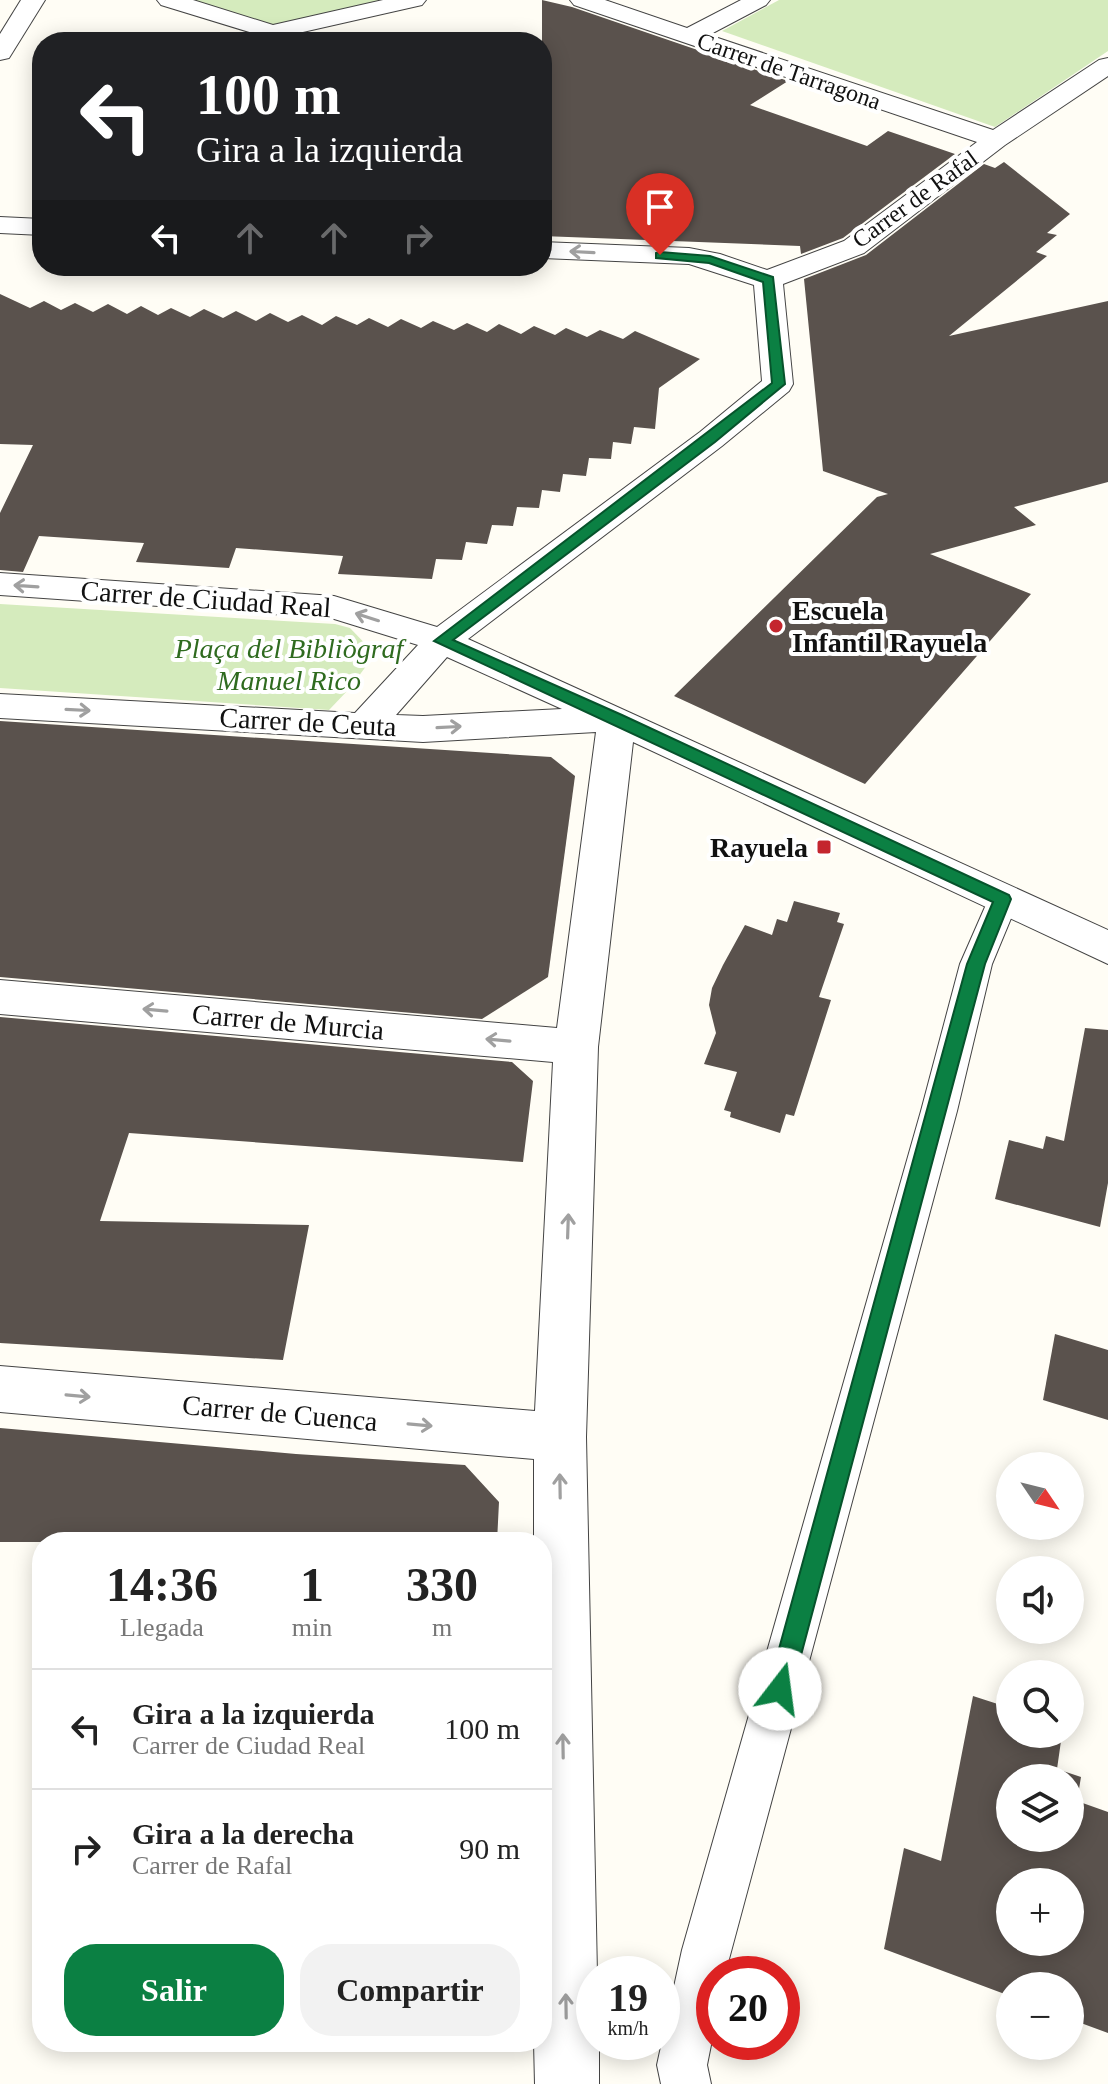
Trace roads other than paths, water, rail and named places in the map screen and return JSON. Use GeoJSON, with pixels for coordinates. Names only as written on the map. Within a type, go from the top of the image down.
{"type":"FeatureCollection","features":[{"type":"Feature","properties":{"kind":"street"},"geometry":{"type":"LineString","coordinates":[[0,53],[33,0]]}},
{"type":"Feature","properties":{"kind":"street"},"geometry":{"type":"LineString","coordinates":[[169,0],[272,32],[414,0]]}},
{"type":"Feature","properties":{"kind":"street","name":"Carrer de Tarragona"},"geometry":{"type":"LineString","coordinates":[[582,0],[996,140]]}},
{"type":"Feature","properties":{"kind":"street"},"geometry":{"type":"LineString","coordinates":[[688,37],[758,0]]}},
{"type":"Feature","properties":{"kind":"street","name":"Carrer de Rafal"},"geometry":{"type":"LineString","coordinates":[[768,280],[854,247],[996,140],[1108,65]]}},
{"type":"Feature","properties":{"kind":"street"},"geometry":{"type":"LineString","coordinates":[[0,225],[32,227]]}},
{"type":"Feature","properties":{"kind":"street"},"geometry":{"type":"LineString","coordinates":[[365,725],[442,641],[711,439],[778,384],[768,280],[689,256],[552,250]]}},
{"type":"Feature","properties":{"kind":"street","name":"Carrer de Ciudad Real"},"geometry":{"type":"LineString","coordinates":[[0,584],[334,607],[442,641],[617,719],[1108,948]]}},
{"type":"Feature","properties":{"kind":"street","name":"Carrer de Ceuta"},"geometry":{"type":"LineString","coordinates":[[0,706],[423,729],[617,719]]}},
{"type":"Feature","properties":{"kind":"street"},"geometry":{"type":"LineString","coordinates":[[567,2084],[560,1437],[576,1047],[617,719]]}},
{"type":"Feature","properties":{"kind":"street","name":"Carrer de Murcia"},"geometry":{"type":"LineString","coordinates":[[0,997],[576,1047]]}},
{"type":"Feature","properties":{"kind":"street","name":"Carrer de Cuenca"},"geometry":{"type":"LineString","coordinates":[[0,1389],[560,1437]]}},
{"type":"Feature","properties":{"kind":"lane"},"geometry":{"type":"LineString","coordinates":[[686,2084],[682,2065],[706,1950],[939,1111],[976,964],[1003,899]]}},
{"type":"Feature","properties":{"kind":"place","name":"Escuela Infantil Rayuela"},"geometry":{"type":"Point","coordinates":[776,626]}},
{"type":"Feature","properties":{"kind":"place","name":"Rayuela"},"geometry":{"type":"Point","coordinates":[824,847]}},
{"type":"Feature","properties":{"kind":"park label","name":"Plaça del Bibliògraf Manuel Rico"},"geometry":{"type":"Point","coordinates":[289,664]}}]}
